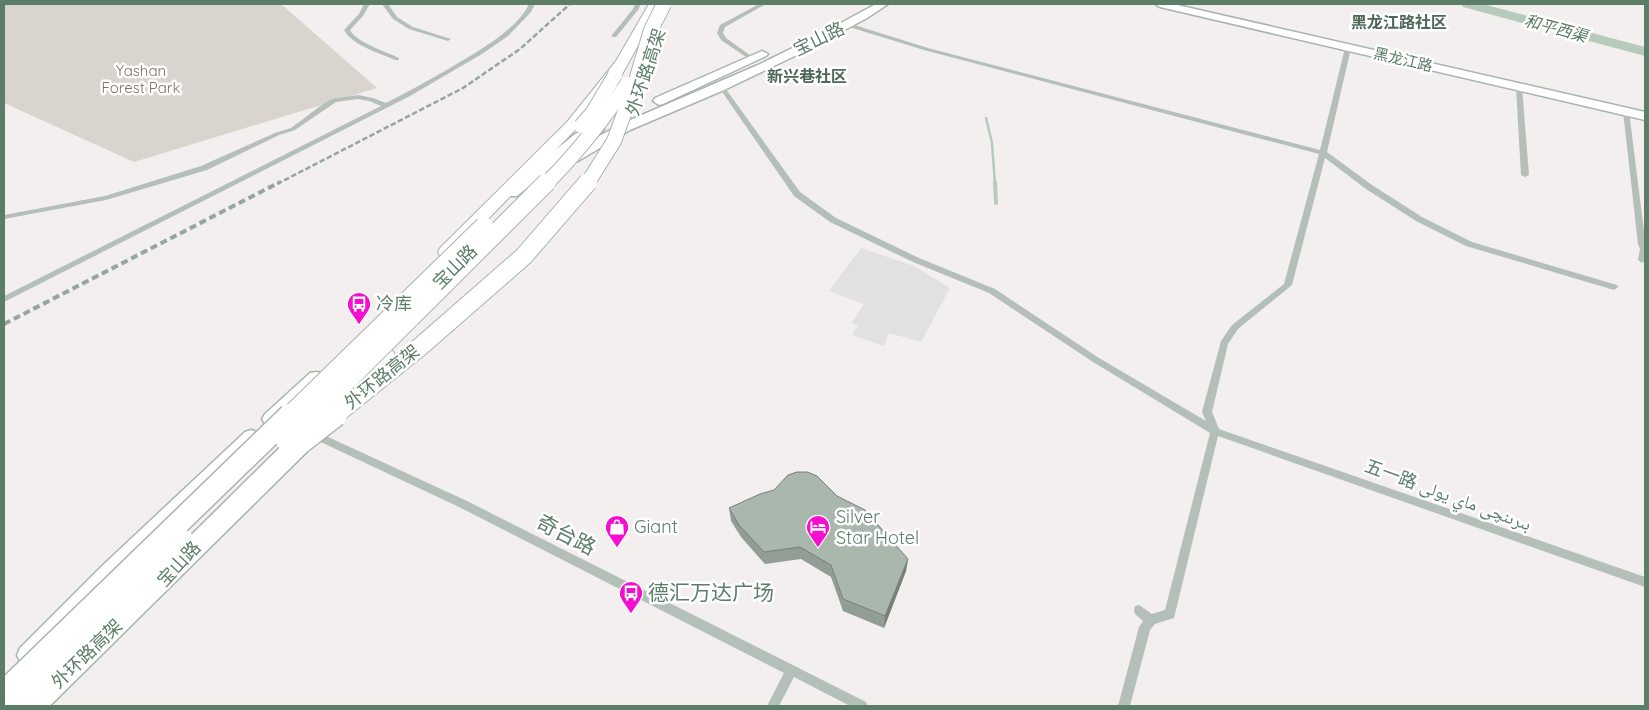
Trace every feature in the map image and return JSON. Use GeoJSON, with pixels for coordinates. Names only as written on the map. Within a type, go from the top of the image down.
{"type":"FeatureCollection","features":[{"type":"Feature","properties":{"kind":"highway"},"geometry":{"type":"LineString","coordinates":[[15,706],[569,161],[607,114],[622,72],[655,4]]}},
{"type":"Feature","properties":{"kind":"highway","name":"外环路高架"},"geometry":{"type":"LineString","coordinates":[[34,706],[300,443],[420,346],[524,256],[586,185],[614,140],[635,84],[651,30],[664,4]]}},
{"type":"Feature","properties":{"kind":"highway"},"geometry":{"type":"LineString","coordinates":[[4,692],[555,158],[593,112],[670,4]]}},
{"type":"Feature","properties":{"kind":"highway","name":"外环路高架"},"geometry":{"type":"LineString","coordinates":[[48,706],[318,438],[435,341],[537,252],[598,182],[624,137],[644,81],[660,27],[670,4]]}},
{"type":"Feature","properties":{"kind":"highway"},"geometry":{"type":"LineString","coordinates":[[399,303],[472,224],[572,125],[622,72]]}},
{"type":"Feature","properties":{"kind":"highway"},"geometry":{"type":"LineString","coordinates":[[304,429],[386,356],[602,142],[622,72]]}},
{"type":"Feature","properties":{"kind":"main road","name":"宝山路"},"geometry":{"type":"LineString","coordinates":[[4,678],[109,572],[212,473],[399,303],[522,183],[580,137],[752,59],[866,4]]}},
{"type":"Feature","properties":{"kind":"main road","name":"宝山路"},"geometry":{"type":"LineString","coordinates":[[48,706],[405,317],[535,185],[592,143],[722,86],[848,25],[883,4]]}},
{"type":"Feature","properties":{"kind":"main road","name":"黑龙江路"},"geometry":{"type":"LineString","coordinates":[[1160,4],[1645,110]]}},
{"type":"Feature","properties":{"kind":"main road","name":"黑龙江路"},"geometry":{"type":"LineString","coordinates":[[1177,4],[1645,116]]}},
{"type":"Feature","properties":{"kind":"street"},"geometry":{"type":"LineString","coordinates":[[367,4],[361,15],[347,30],[351,37],[359,43],[374,47],[397,59]]}},
{"type":"Feature","properties":{"kind":"street"},"geometry":{"type":"LineString","coordinates":[[385,4],[395,18],[412,28],[448,39]]}},
{"type":"Feature","properties":{"kind":"street"},"geometry":{"type":"LineString","coordinates":[[4,299],[387,106],[480,53],[506,35],[530,11],[532,4]]}},
{"type":"Feature","properties":{"kind":"street"},"geometry":{"type":"LineString","coordinates":[[614,36],[638,4]]}},
{"type":"Feature","properties":{"kind":"street"},"geometry":{"type":"LineString","coordinates":[[752,59],[723,39],[720,33],[722,26],[763,4]]}},
{"type":"Feature","properties":{"kind":"street"},"geometry":{"type":"LineString","coordinates":[[848,25],[936,51],[1323,153],[1369,187],[1419,220],[1469,244],[1614,287]]}},
{"type":"Feature","properties":{"kind":"street"},"geometry":{"type":"LineString","coordinates":[[1124,706],[1141,636],[1151,620],[1170,614],[1215,430],[1207,412],[1224,343],[1235,327],[1288,285],[1323,153],[1348,46]]}},
{"type":"Feature","properties":{"kind":"street","name":"五一路 بىرىنچى ماي يولى"},"geometry":{"type":"LineString","coordinates":[[722,86],[797,194],[833,220],[916,260],[992,291],[1096,360],[1215,430],[1645,582]]}},
{"type":"Feature","properties":{"kind":"street"},"geometry":{"type":"LineString","coordinates":[[1519,87],[1525,175]]}},
{"type":"Feature","properties":{"kind":"street"},"geometry":{"type":"LineString","coordinates":[[4,218],[106,198],[204,168],[293,128],[325,104],[334,100],[358,97],[371,99],[387,106]]}},
{"type":"Feature","properties":{"kind":"street"},"geometry":{"type":"LineString","coordinates":[[1626,111],[1644,249],[1642,260]]}},
{"type":"Feature","properties":{"kind":"street","name":"奇台路"},"geometry":{"type":"LineString","coordinates":[[304,429],[463,504],[862,706]]}},
{"type":"Feature","properties":{"kind":"street"},"geometry":{"type":"LineString","coordinates":[[1139,610],[1151,620]]}},
{"type":"Feature","properties":{"kind":"street"},"geometry":{"type":"LineString","coordinates":[[773,706],[791,671]]}},
{"type":"Feature","properties":{"kind":"shaded area"},"geometry":{"type":"Polygon","coordinates":[[[861,248],[914,266],[950,288],[921,342],[889,333],[884,346],[852,335],[858,326],[852,323],[864,304],[829,291],[861,248]]]}},
{"type":"Feature","properties":{"kind":"green space","name":"Yashan Forest Park"},"geometry":{"type":"Polygon","coordinates":[[[4,4],[281,4],[377,88],[134,162],[4,103],[4,4]]]}},
{"type":"Feature","properties":{"kind":"building","name":"Silver Star Hotel"},"geometry":{"type":"Polygon","coordinates":[[[797,472],[807,472],[817,476],[837,496],[865,510],[908,559],[885,616],[843,599],[831,565],[800,547],[764,552],[739,525],[729,508],[774,490],[788,475],[797,472]]]}},
{"type":"Feature","properties":{"kind":"waterway","name":"和平西渠"},"geometry":{"type":"LineString","coordinates":[[1468,4],[1645,52]]}},
{"type":"Feature","properties":{"kind":"waterway"},"geometry":{"type":"LineString","coordinates":[[986,118],[992,143],[995,184]]}},
{"type":"Feature","properties":{"kind":"waterway"},"geometry":{"type":"LineString","coordinates":[[995,182],[996,203]]}},
{"type":"Feature","properties":{"kind":"railway"},"geometry":{"type":"LineString","coordinates":[[277,184],[463,88],[520,49],[570,4]]}},
{"type":"Feature","properties":{"kind":"railway"},"geometry":{"type":"LineString","coordinates":[[4,324],[280,182]]}},
{"type":"Feature","properties":{"kind":"place","name":"冷库"},"geometry":{"type":"Point","coordinates":[359,325]}},
{"type":"Feature","properties":{"kind":"place","name":"Giant"},"geometry":{"type":"Point","coordinates":[617,548]}},
{"type":"Feature","properties":{"kind":"place","name":"Silver Star Hotel"},"geometry":{"type":"Point","coordinates":[818,548]}},
{"type":"Feature","properties":{"kind":"place","name":"德汇万达广场"},"geometry":{"type":"Point","coordinates":[631,614]}},
{"type":"Feature","properties":{"kind":"district","name":"黑龙江路社区"},"geometry":{"type":"Point","coordinates":[1399,22]}},
{"type":"Feature","properties":{"kind":"district","name":"新兴巷社区"},"geometry":{"type":"Point","coordinates":[807,76]}}]}
